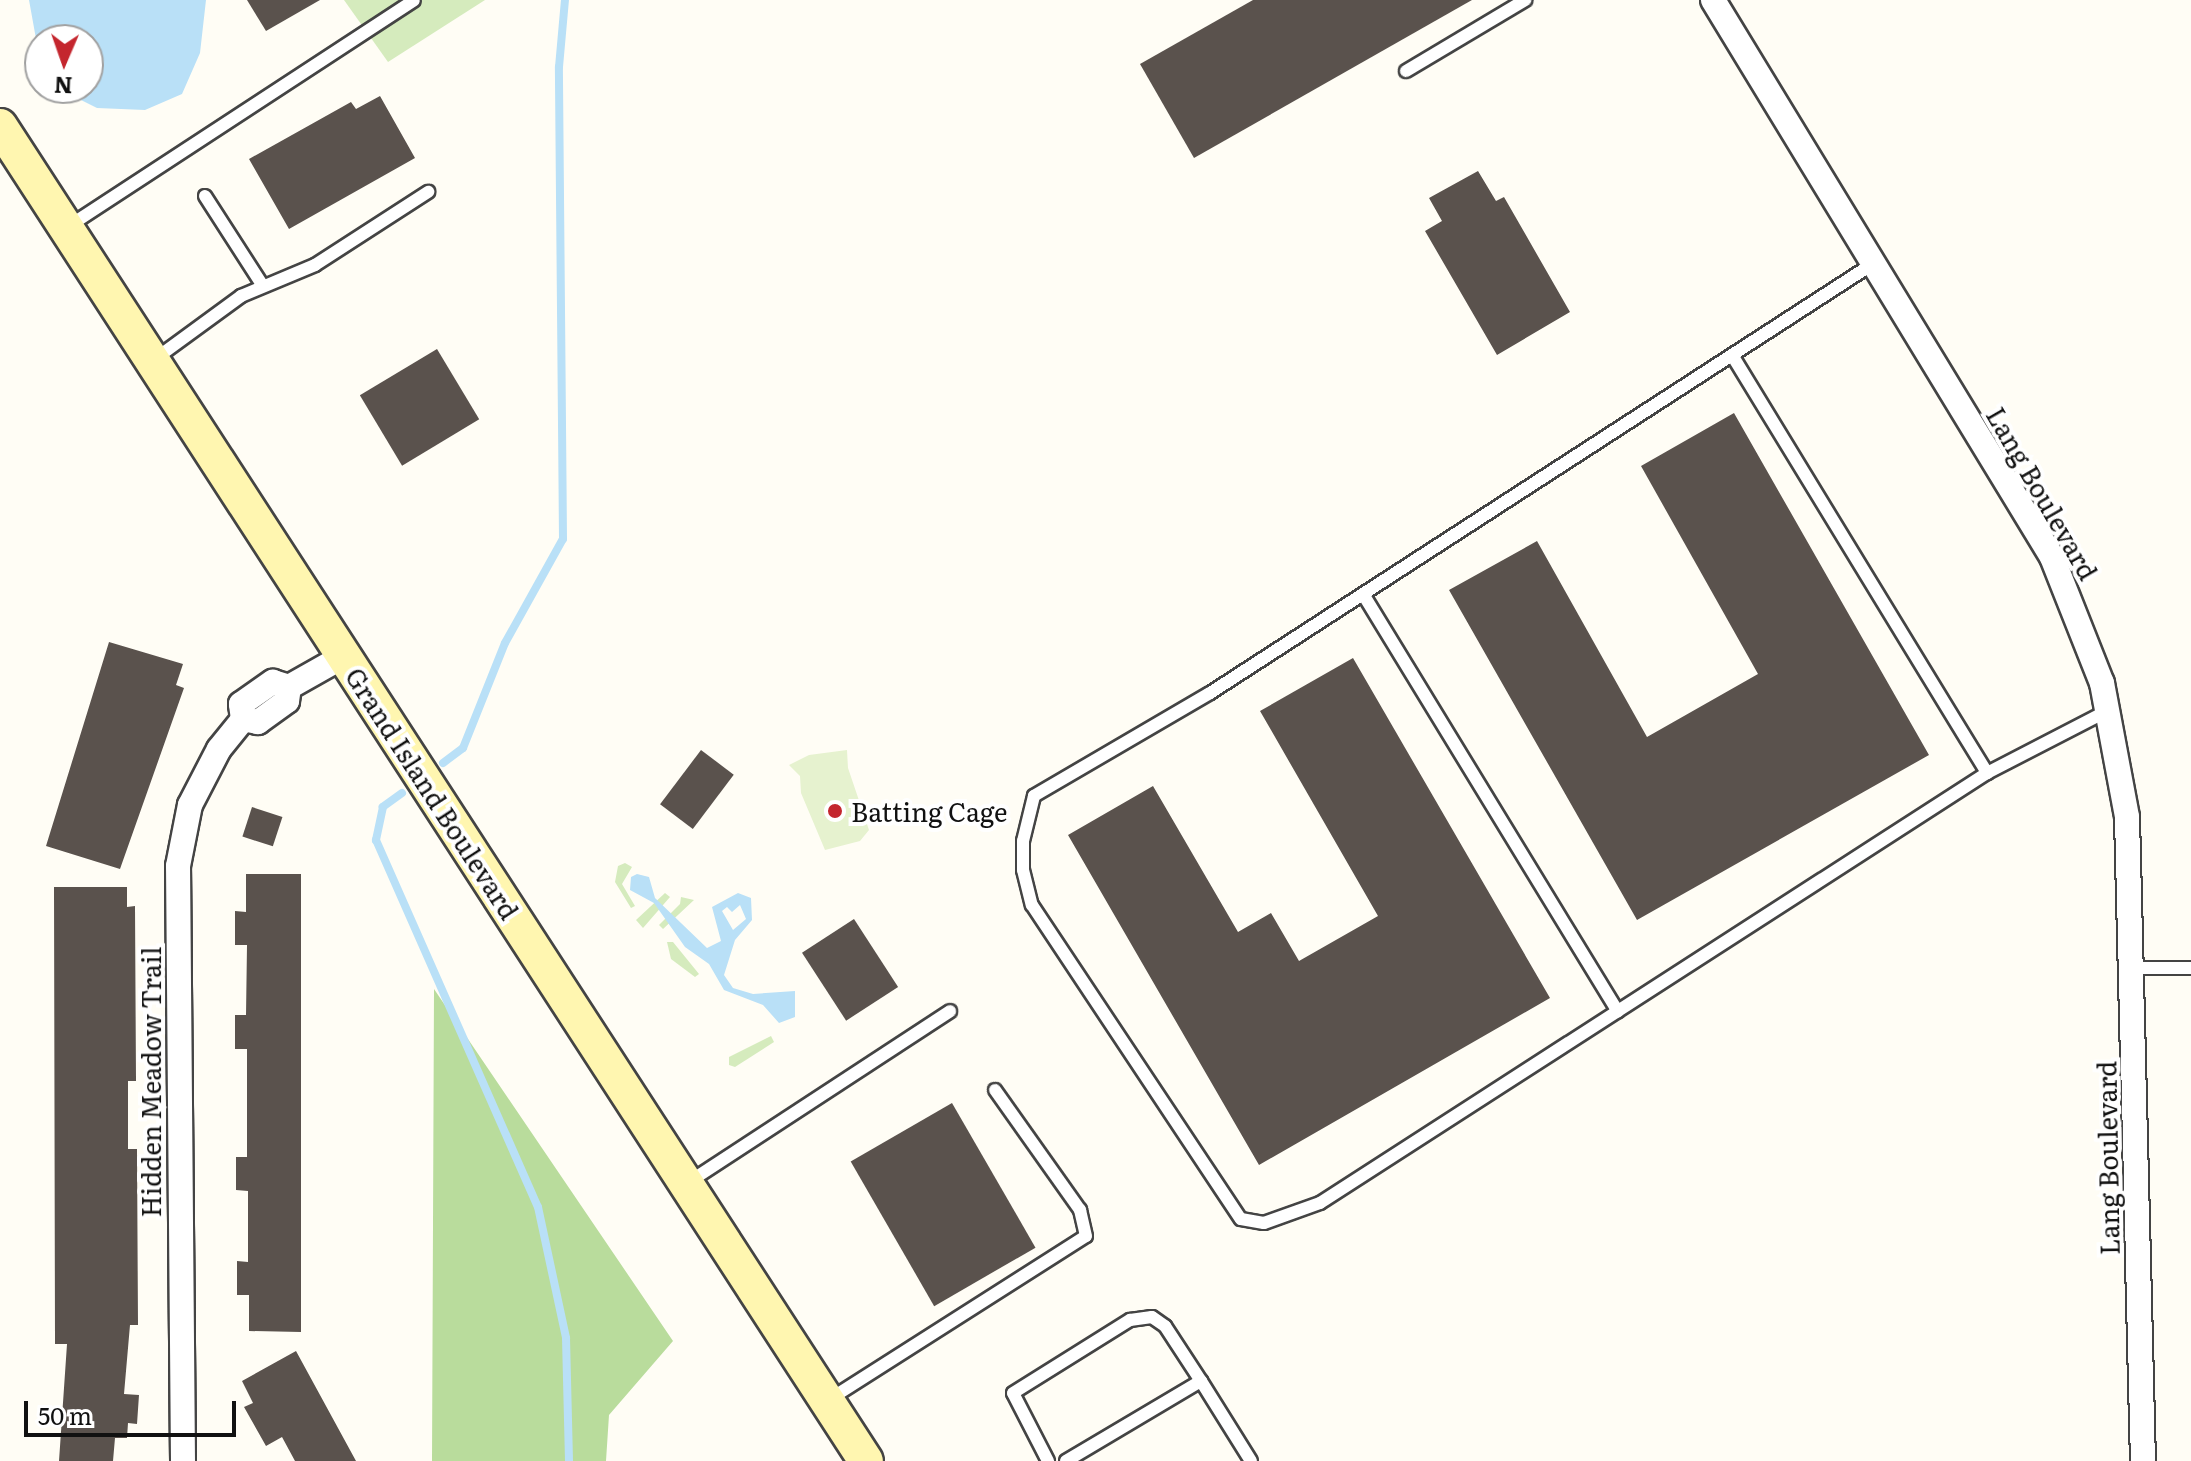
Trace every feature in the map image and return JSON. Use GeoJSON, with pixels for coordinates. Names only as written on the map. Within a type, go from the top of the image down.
{"type":"FeatureCollection","features":[{"type":"Feature","properties":{"kind":"main road","name":"Grand Island Boulevard"},"geometry":{"type":"LineString","coordinates":[[0,126],[866,1461]]}},
{"type":"Feature","properties":{"kind":"street","name":"Lang Boulevard"},"geometry":{"type":"LineString","coordinates":[[1713,0],[2052,557],[2080,619],[2109,710],[2127,817],[2143,1461]]}},
{"type":"Feature","properties":{"kind":"street","name":"Hidden Meadow Trail"},"geometry":{"type":"LineString","coordinates":[[183,1461],[178,866],[190,805],[219,749],[243,719],[241,704],[273,682],[289,687],[344,656]]}},
{"type":"Feature","properties":{"kind":"lane"},"geometry":{"type":"LineString","coordinates":[[66,228],[414,0]]}},
{"type":"Feature","properties":{"kind":"lane"},"geometry":{"type":"LineString","coordinates":[[1406,71],[1525,0]]}},
{"type":"Feature","properties":{"kind":"lane"},"geometry":{"type":"LineString","coordinates":[[152,361],[241,296],[315,265],[428,192]]}},
{"type":"Feature","properties":{"kind":"lane"},"geometry":{"type":"LineString","coordinates":[[205,196],[263,286]]}},
{"type":"Feature","properties":{"kind":"lane"},"geometry":{"type":"LineString","coordinates":[[1874,263],[1363,594],[1034,796],[1023,841],[1032,905],[1241,1219],[1281,1220],[1320,1203],[1987,773],[2109,710]]}},
{"type":"Feature","properties":{"kind":"lane"},"geometry":{"type":"LineString","coordinates":[[1732,355],[1987,773]]}},
{"type":"Feature","properties":{"kind":"lane"},"geometry":{"type":"LineString","coordinates":[[1363,594],[1618,1011]]}},
{"type":"Feature","properties":{"kind":"lane"},"geometry":{"type":"LineString","coordinates":[[2130,968],[2191,968]]}},
{"type":"Feature","properties":{"kind":"lane"},"geometry":{"type":"LineString","coordinates":[[686,1184],[950,1011]]}},
{"type":"Feature","properties":{"kind":"lane"},"geometry":{"type":"LineString","coordinates":[[827,1401],[1086,1236],[1080,1210],[995,1090]]}},
{"type":"Feature","properties":{"kind":"lane"},"geometry":{"type":"LineString","coordinates":[[1048,1461],[1013,1393],[1130,1320],[1152,1317],[1165,1326],[1251,1461]]}},
{"type":"Feature","properties":{"kind":"lane"},"geometry":{"type":"LineString","coordinates":[[1066,1461],[1201,1381]]}},
{"type":"Feature","properties":{"kind":"green space"},"geometry":{"type":"Polygon","coordinates":[[[344,0],[485,0],[388,62],[344,0]]]}},
{"type":"Feature","properties":{"kind":"green space","name":"Batting Cage"},"geometry":{"type":"Polygon","coordinates":[[[847,750],[848,768],[869,830],[860,841],[825,850],[801,793],[800,776],[789,765],[809,755],[847,750]]]}},
{"type":"Feature","properties":{"kind":"green space"},"geometry":{"type":"Polygon","coordinates":[[[625,863],[632,867],[622,884],[635,906],[631,908],[615,882],[618,866],[625,863]]]}},
{"type":"Feature","properties":{"kind":"green space"},"geometry":{"type":"Polygon","coordinates":[[[665,893],[670,897],[643,928],[636,920],[665,893]]]}},
{"type":"Feature","properties":{"kind":"green space"},"geometry":{"type":"Polygon","coordinates":[[[681,897],[694,900],[663,929],[659,925],[680,904],[681,897]]]}},
{"type":"Feature","properties":{"kind":"green space"},"geometry":{"type":"Polygon","coordinates":[[[667,942],[673,942],[699,974],[695,977],[671,959],[667,942]]]}},
{"type":"Feature","properties":{"kind":"green space"},"geometry":{"type":"Polygon","coordinates":[[[434,989],[673,1341],[609,1415],[606,1461],[432,1461],[434,989]]]}},
{"type":"Feature","properties":{"kind":"green space"},"geometry":{"type":"Polygon","coordinates":[[[771,1036],[774,1042],[735,1067],[729,1065],[729,1057],[771,1036]]]}},
{"type":"Feature","properties":{"kind":"water"},"geometry":{"type":"Polygon","coordinates":[[[29,0],[206,0],[200,53],[182,94],[145,110],[97,108],[89,104],[104,104],[104,24],[33,24],[29,0]]]}},
{"type":"Feature","properties":{"kind":"water"},"geometry":{"type":"Polygon","coordinates":[[[637,874],[649,877],[655,898],[707,948],[721,941],[712,907],[738,893],[751,898],[752,920],[735,940],[724,975],[733,988],[753,994],[795,991],[795,1017],[779,1023],[763,1005],[724,990],[709,964],[685,947],[654,903],[630,890],[631,877],[637,874]],[[740,905],[732,912],[727,907],[722,911],[733,930],[746,919],[740,905]]]}},
{"type":"Feature","properties":{"kind":"building"},"geometry":{"type":"Polygon","coordinates":[[[247,0],[320,0],[266,31],[247,0]]]}},
{"type":"Feature","properties":{"kind":"building"},"geometry":{"type":"Polygon","coordinates":[[[1253,0],[1472,0],[1194,158],[1140,64],[1253,0]]]}},
{"type":"Feature","properties":{"kind":"building"},"geometry":{"type":"Polygon","coordinates":[[[380,96],[415,158],[289,229],[249,159],[351,102],[356,109],[380,96]]]}},
{"type":"Feature","properties":{"kind":"building"},"geometry":{"type":"Polygon","coordinates":[[[1478,171],[1496,201],[1504,197],[1570,312],[1497,355],[1425,231],[1442,221],[1429,198],[1478,171]]]}},
{"type":"Feature","properties":{"kind":"building"},"geometry":{"type":"Polygon","coordinates":[[[437,349],[479,419],[402,466],[360,395],[437,349]]]}},
{"type":"Feature","properties":{"kind":"building"},"geometry":{"type":"Polygon","coordinates":[[[1734,413],[1929,755],[1637,920],[1449,590],[1537,541],[1647,737],[1758,674],[1641,466],[1734,413]]]}},
{"type":"Feature","properties":{"kind":"building"},"geometry":{"type":"Polygon","coordinates":[[[109,642],[183,664],[176,685],[184,688],[120,869],[46,846],[109,642]]]}},
{"type":"Feature","properties":{"kind":"building"},"geometry":{"type":"Polygon","coordinates":[[[1353,658],[1550,998],[1259,1165],[1068,835],[1153,786],[1238,932],[1271,913],[1299,961],[1378,916],[1260,711],[1353,658]]]}},
{"type":"Feature","properties":{"kind":"building"},"geometry":{"type":"Polygon","coordinates":[[[701,750],[734,775],[693,829],[660,804],[701,750]]]}},
{"type":"Feature","properties":{"kind":"building"},"geometry":{"type":"Polygon","coordinates":[[[252,807],[282,817],[273,846],[242,836],[252,807]]]}},
{"type":"Feature","properties":{"kind":"building"},"geometry":{"type":"Polygon","coordinates":[[[246,874],[301,874],[301,1332],[249,1331],[249,1295],[237,1295],[237,1261],[248,1262],[248,1191],[236,1190],[236,1157],[247,1157],[247,1049],[235,1049],[235,1015],[246,1015],[247,945],[235,945],[235,911],[246,912],[246,874]]]}},
{"type":"Feature","properties":{"kind":"building"},"geometry":{"type":"Polygon","coordinates":[[[54,887],[127,887],[127,907],[135,906],[136,1081],[128,1081],[128,1149],[137,1149],[138,1325],[130,1325],[124,1394],[139,1395],[137,1424],[128,1423],[127,1438],[115,1438],[113,1461],[59,1461],[67,1344],[55,1344],[54,887]]]}},
{"type":"Feature","properties":{"kind":"building"},"geometry":{"type":"Polygon","coordinates":[[[854,919],[898,987],[846,1021],[802,953],[854,919]]]}},
{"type":"Feature","properties":{"kind":"building"},"geometry":{"type":"Polygon","coordinates":[[[952,1103],[1036,1248],[934,1306],[851,1162],[952,1103]]]}},
{"type":"Feature","properties":{"kind":"building"},"geometry":{"type":"Polygon","coordinates":[[[296,1351],[356,1461],[295,1461],[282,1437],[266,1446],[244,1407],[253,1403],[242,1381],[296,1351]]]}},
{"type":"Feature","properties":{"kind":"waterway"},"geometry":{"type":"LineString","coordinates":[[443,763],[463,748],[505,643],[563,539],[559,67],[565,0]]}},
{"type":"Feature","properties":{"kind":"waterway"},"geometry":{"type":"LineString","coordinates":[[402,793],[383,807],[376,840],[538,1207],[566,1338],[569,1461]]}},
{"type":"Feature","properties":{"kind":"place","name":"Batting Cage"},"geometry":{"type":"Point","coordinates":[835,811]}}]}
